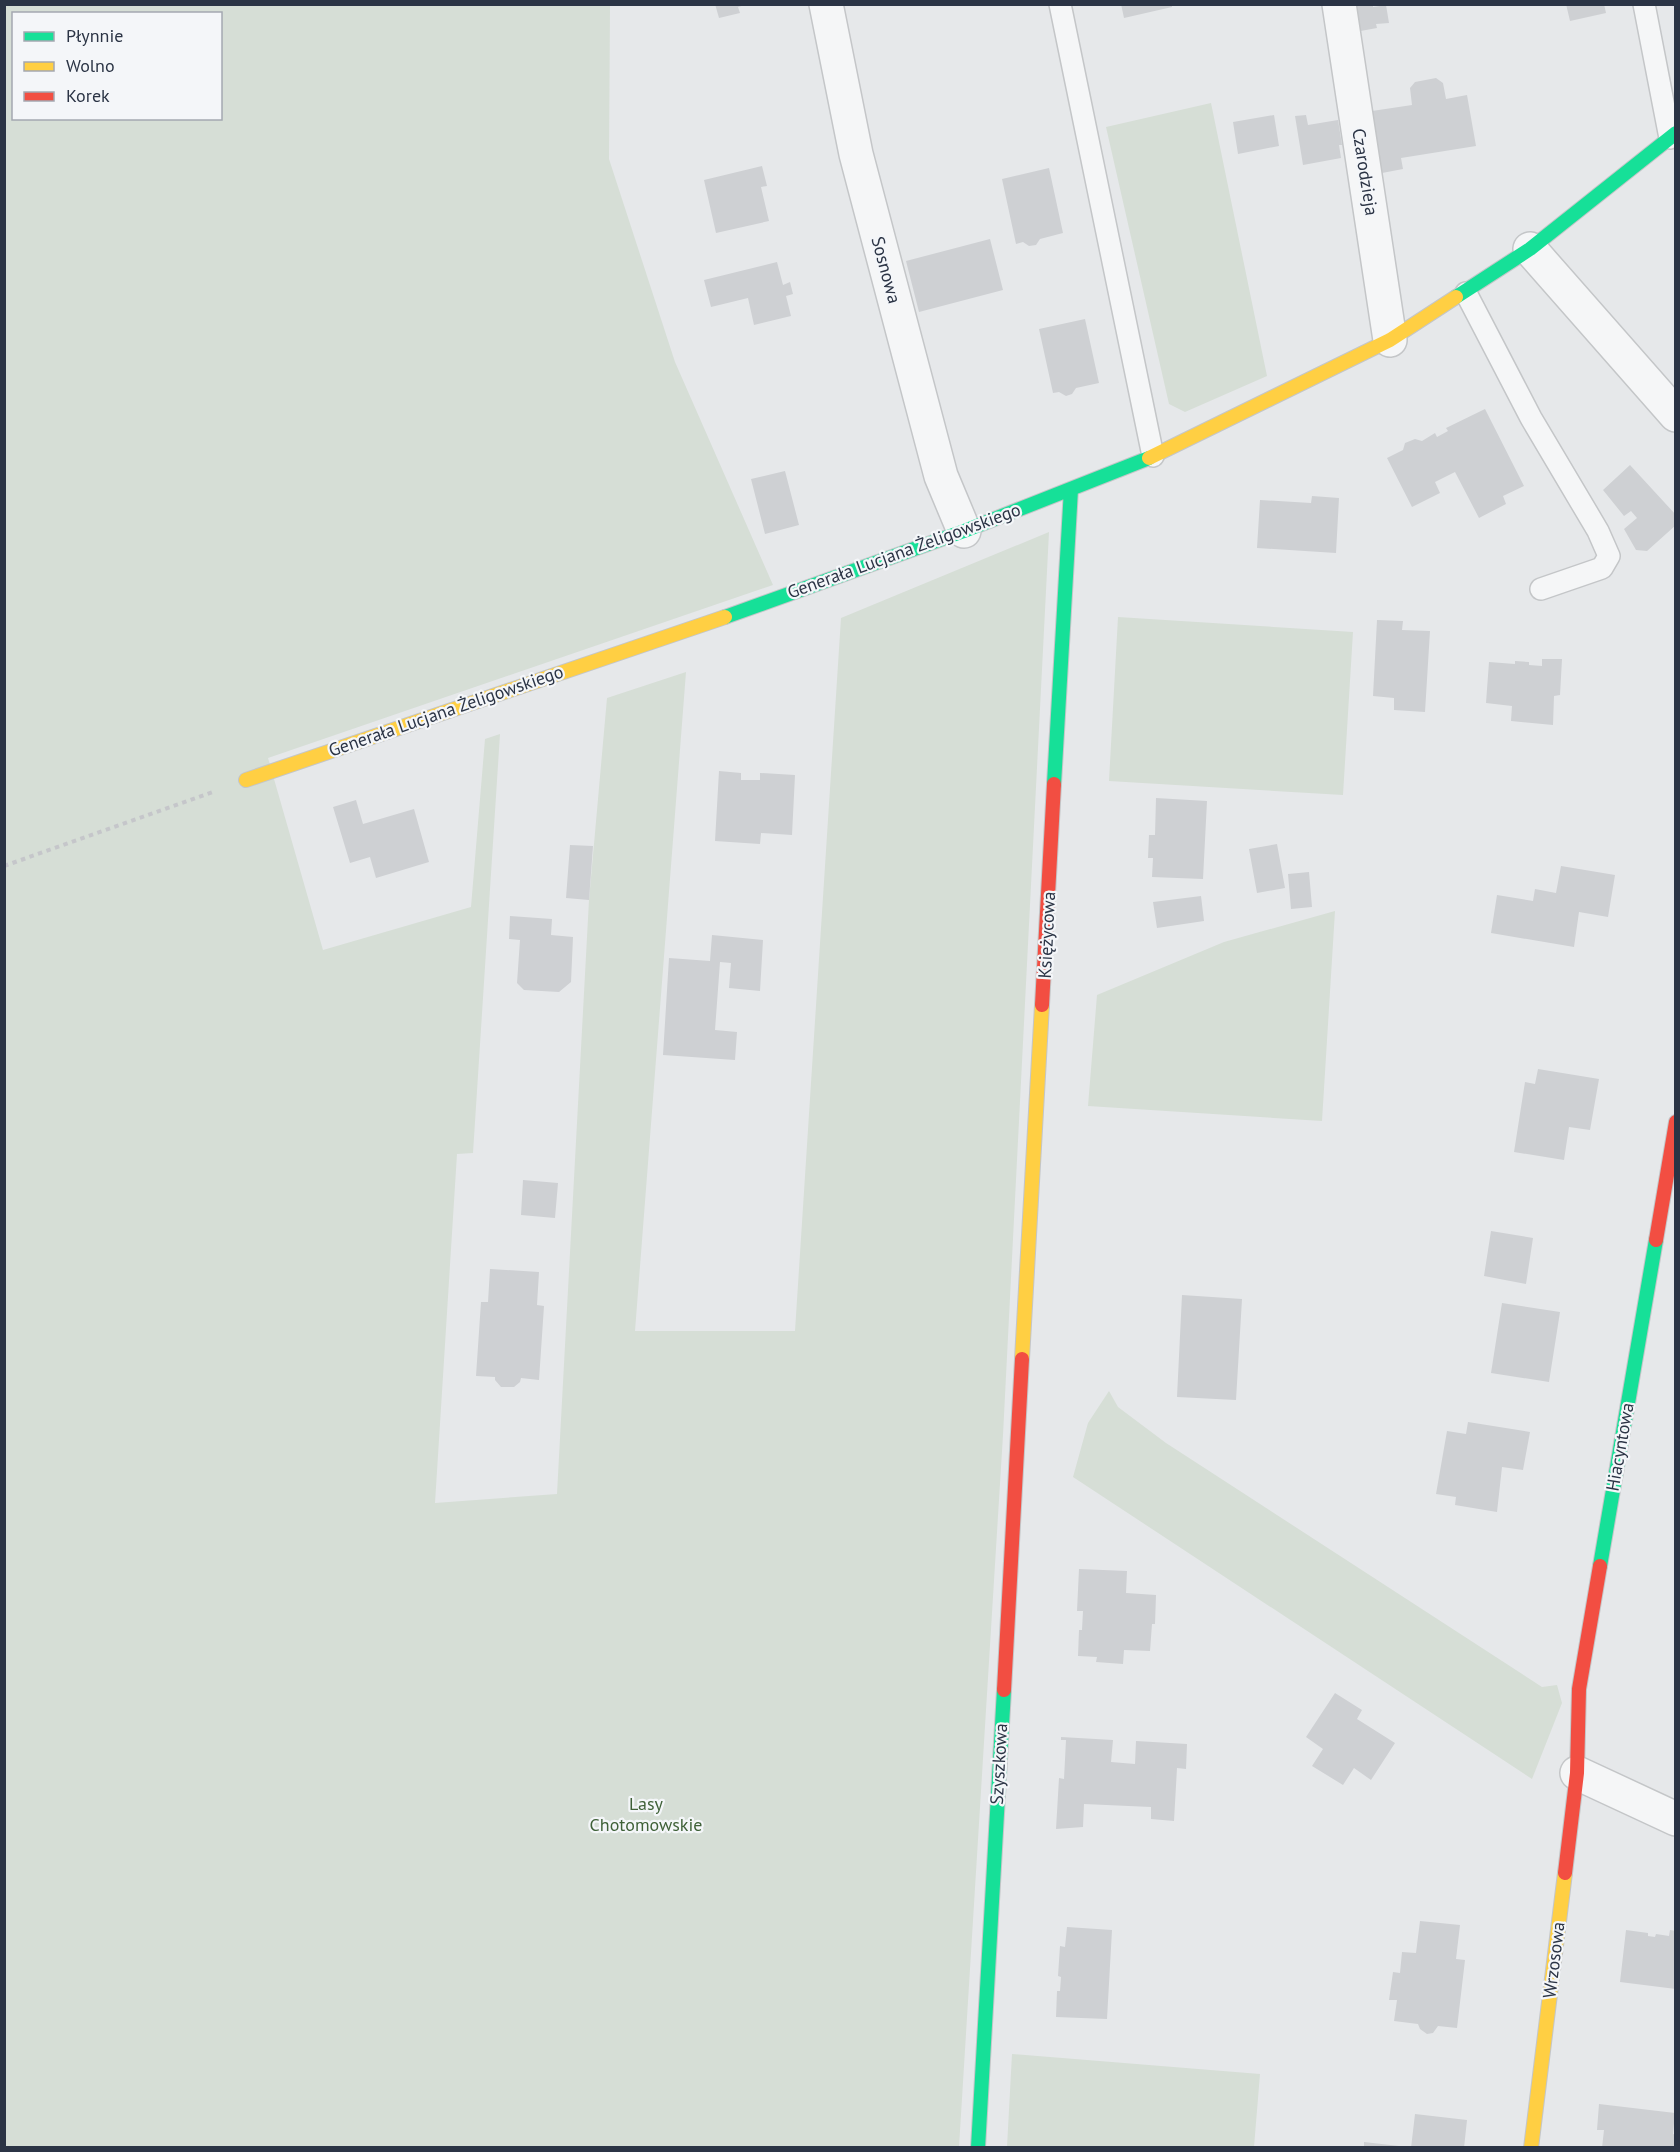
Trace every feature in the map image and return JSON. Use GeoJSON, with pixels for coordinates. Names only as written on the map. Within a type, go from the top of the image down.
{"type":"FeatureCollection","features":[{"type":"Feature","properties":{"kind":"street","name":"Sosnowa"},"geometry":{"type":"LineString","coordinates":[[826,4],[859,165],[941,476],[964,531]]}},
{"type":"Feature","properties":{"kind":"street","name":"Czarodzieja"},"geometry":{"type":"LineString","coordinates":[[1339,4],[1390,340]]}},
{"type":"Feature","properties":{"kind":"street","name":"Generała Lucjana Żeligowskiego"},"geometry":{"type":"LineString","coordinates":[[246,780],[743,611],[964,531],[1153,456],[1390,340],[1530,249],[1673,136]]}},
{"type":"Feature","properties":{"kind":"street"},"geometry":{"type":"LineString","coordinates":[[1530,249],[1676,415]]}},
{"type":"Feature","properties":{"kind":"street","name":"Księżycowa"},"geometry":{"type":"LineString","coordinates":[[1021,1380],[1071,489]]}},
{"type":"Feature","properties":{"kind":"street","name":"Hiacyntowa"},"geometry":{"type":"LineString","coordinates":[[1577,1773],[1579,1689],[1676,1122]]}},
{"type":"Feature","properties":{"kind":"street","name":"Szyszkowa"},"geometry":{"type":"LineString","coordinates":[[978,2148],[1021,1380]]}},
{"type":"Feature","properties":{"kind":"street"},"geometry":{"type":"LineString","coordinates":[[1577,1773],[1676,1819]]}},
{"type":"Feature","properties":{"kind":"street","name":"Wrzosowa"},"geometry":{"type":"LineString","coordinates":[[1531,2148],[1577,1773]]}},
{"type":"Feature","properties":{"kind":"lane"},"geometry":{"type":"LineString","coordinates":[[1060,4],[1153,456]]}},
{"type":"Feature","properties":{"kind":"lane"},"geometry":{"type":"LineString","coordinates":[[1644,4],[1673,136]]}},
{"type":"Feature","properties":{"kind":"lane"},"geometry":{"type":"LineString","coordinates":[[1466,292],[1531,418],[1598,531],[1609,556],[1602,568],[1541,589]]}},
{"type":"Feature","properties":{"kind":"path"},"geometry":{"type":"LineString","coordinates":[[4,866],[246,780]]}},
{"type":"Feature","properties":{"kind":"green space","name":"Lasy Chotomowskie"},"geometry":{"type":"Polygon","coordinates":[[[5,5],[610,5],[609,159],[675,362],[773,585],[268,758],[323,950],[471,907],[485,739],[500,734],[473,1153],[457,1154],[435,1503],[557,1494],[589,900],[607,698],[686,672],[635,1331],[795,1331],[841,618],[1049,532],[1003,1435],[959,2147],[5,2148],[5,5]]]}},
{"type":"Feature","properties":{"kind":"green space"},"geometry":{"type":"Polygon","coordinates":[[[1211,103],[1267,376],[1185,412],[1169,404],[1106,127],[1211,103]]]}},
{"type":"Feature","properties":{"kind":"green space"},"geometry":{"type":"Polygon","coordinates":[[[1118,617],[1353,632],[1343,795],[1109,781],[1118,617]]]}},
{"type":"Feature","properties":{"kind":"green space"},"geometry":{"type":"Polygon","coordinates":[[[1335,911],[1322,1121],[1088,1106],[1097,995],[1224,942],[1335,911]]]}},
{"type":"Feature","properties":{"kind":"green space"},"geometry":{"type":"Polygon","coordinates":[[[1109,1391],[1118,1407],[1166,1443],[1542,1687],[1557,1685],[1562,1703],[1532,1779],[1073,1477],[1088,1423],[1109,1391]]]}},
{"type":"Feature","properties":{"kind":"green space"},"geometry":{"type":"Polygon","coordinates":[[[1012,2054],[1260,2074],[1254,2147],[1007,2147],[1012,2054]]]}},
{"type":"Feature","properties":{"kind":"building"},"geometry":{"type":"Polygon","coordinates":[[[715,4],[745,5],[738,7],[740,13],[719,18],[715,4]]]}},
{"type":"Feature","properties":{"kind":"building"},"geometry":{"type":"Polygon","coordinates":[[[1121,4],[1172,4],[1172,7],[1124,18],[1121,4]]]}},
{"type":"Feature","properties":{"kind":"building"},"geometry":{"type":"Polygon","coordinates":[[[1350,4],[1373,4],[1373,7],[1386,5],[1389,23],[1376,24],[1377,28],[1355,32],[1350,4]]]}},
{"type":"Feature","properties":{"kind":"building"},"geometry":{"type":"Polygon","coordinates":[[[1566,4],[1604,4],[1606,13],[1570,21],[1566,4]]]}},
{"type":"Feature","properties":{"kind":"building"},"geometry":{"type":"Polygon","coordinates":[[[1436,78],[1443,83],[1446,99],[1467,95],[1476,146],[1401,158],[1403,169],[1382,173],[1372,111],[1412,105],[1410,88],[1415,82],[1436,78]]]}},
{"type":"Feature","properties":{"kind":"building"},"geometry":{"type":"Polygon","coordinates":[[[1274,115],[1279,146],[1238,154],[1233,122],[1274,115]]]}},
{"type":"Feature","properties":{"kind":"building"},"geometry":{"type":"Polygon","coordinates":[[[1306,115],[1308,125],[1338,120],[1342,145],[1339,145],[1341,158],[1303,165],[1295,116],[1306,115]]]}},
{"type":"Feature","properties":{"kind":"building"},"geometry":{"type":"Polygon","coordinates":[[[762,166],[767,186],[761,187],[769,221],[716,233],[704,180],[762,166]]]}},
{"type":"Feature","properties":{"kind":"building"},"geometry":{"type":"Polygon","coordinates":[[[1049,168],[1063,233],[1040,239],[1036,245],[1029,246],[1023,242],[1016,244],[1002,179],[1049,168]]]}},
{"type":"Feature","properties":{"kind":"building"},"geometry":{"type":"Polygon","coordinates":[[[990,239],[1003,290],[919,312],[906,261],[990,239]]]}},
{"type":"Feature","properties":{"kind":"building"},"geometry":{"type":"Polygon","coordinates":[[[777,262],[783,285],[790,282],[793,294],[786,296],[791,316],[754,325],[748,298],[711,307],[704,280],[777,262]]]}},
{"type":"Feature","properties":{"kind":"building"},"geometry":{"type":"Polygon","coordinates":[[[1085,319],[1099,383],[1076,388],[1072,394],[1066,396],[1059,392],[1053,393],[1039,329],[1085,319]]]}},
{"type":"Feature","properties":{"kind":"building"},"geometry":{"type":"Polygon","coordinates":[[[1485,409],[1524,486],[1503,496],[1506,504],[1479,518],[1455,472],[1435,482],[1440,493],[1412,507],[1387,458],[1403,450],[1405,443],[1415,439],[1422,441],[1435,433],[1437,437],[1448,431],[1446,428],[1485,409]]]}},
{"type":"Feature","properties":{"kind":"building"},"geometry":{"type":"Polygon","coordinates":[[[1630,465],[1676,515],[1676,525],[1647,551],[1636,550],[1624,529],[1637,518],[1631,511],[1624,516],[1603,490],[1630,465]]]}},
{"type":"Feature","properties":{"kind":"building"},"geometry":{"type":"Polygon","coordinates":[[[785,471],[799,525],[765,534],[751,479],[785,471]]]}},
{"type":"Feature","properties":{"kind":"building"},"geometry":{"type":"Polygon","coordinates":[[[1312,496],[1339,498],[1336,553],[1257,548],[1260,500],[1311,503],[1312,496]]]}},
{"type":"Feature","properties":{"kind":"building"},"geometry":{"type":"Polygon","coordinates":[[[1377,620],[1403,621],[1402,630],[1430,631],[1425,712],[1394,710],[1394,698],[1373,696],[1377,620]]]}},
{"type":"Feature","properties":{"kind":"building"},"geometry":{"type":"Polygon","coordinates":[[[1542,659],[1562,659],[1560,695],[1554,696],[1553,725],[1511,721],[1512,706],[1486,703],[1489,662],[1515,664],[1515,661],[1529,662],[1529,665],[1542,666],[1542,659]]]}},
{"type":"Feature","properties":{"kind":"building"},"geometry":{"type":"Polygon","coordinates":[[[719,771],[741,773],[741,780],[760,780],[760,773],[795,775],[792,835],[761,833],[760,844],[715,841],[719,771]]]}},
{"type":"Feature","properties":{"kind":"building"},"geometry":{"type":"Polygon","coordinates":[[[1156,798],[1207,801],[1203,879],[1152,877],[1153,858],[1148,858],[1149,835],[1155,835],[1156,798]]]}},
{"type":"Feature","properties":{"kind":"building"},"geometry":{"type":"Polygon","coordinates":[[[356,800],[363,824],[414,809],[429,862],[376,878],[370,857],[350,863],[333,807],[356,800]]]}},
{"type":"Feature","properties":{"kind":"building"},"geometry":{"type":"Polygon","coordinates":[[[1277,844],[1285,888],[1257,893],[1249,849],[1277,844]]]}},
{"type":"Feature","properties":{"kind":"building"},"geometry":{"type":"Polygon","coordinates":[[[570,845],[593,846],[589,900],[566,898],[570,845]]]}},
{"type":"Feature","properties":{"kind":"building"},"geometry":{"type":"Polygon","coordinates":[[[1561,866],[1615,875],[1608,917],[1579,912],[1574,947],[1491,933],[1497,895],[1533,901],[1535,889],[1556,893],[1561,866]]]}},
{"type":"Feature","properties":{"kind":"building"},"geometry":{"type":"Polygon","coordinates":[[[1309,872],[1312,907],[1291,909],[1288,874],[1309,872]]]}},
{"type":"Feature","properties":{"kind":"building"},"geometry":{"type":"Polygon","coordinates":[[[1201,896],[1204,921],[1157,928],[1153,902],[1201,896]]]}},
{"type":"Feature","properties":{"kind":"building"},"geometry":{"type":"Polygon","coordinates":[[[510,916],[552,919],[551,935],[573,937],[571,982],[559,992],[524,990],[517,983],[520,940],[509,939],[510,916]]]}},
{"type":"Feature","properties":{"kind":"building"},"geometry":{"type":"Polygon","coordinates":[[[712,935],[763,940],[760,991],[729,988],[731,963],[720,962],[715,1030],[737,1032],[735,1060],[663,1055],[669,958],[710,961],[712,935]]]}},
{"type":"Feature","properties":{"kind":"building"},"geometry":{"type":"Polygon","coordinates":[[[1538,1069],[1599,1079],[1590,1130],[1569,1127],[1564,1160],[1514,1152],[1525,1082],[1535,1084],[1538,1069]]]}},
{"type":"Feature","properties":{"kind":"building"},"geometry":{"type":"Polygon","coordinates":[[[523,1180],[558,1183],[555,1218],[521,1215],[523,1180]]]}},
{"type":"Feature","properties":{"kind":"building"},"geometry":{"type":"Polygon","coordinates":[[[1491,1231],[1533,1238],[1526,1284],[1484,1276],[1491,1231]]]}},
{"type":"Feature","properties":{"kind":"building"},"geometry":{"type":"Polygon","coordinates":[[[490,1269],[539,1272],[537,1305],[544,1306],[539,1380],[521,1378],[514,1387],[501,1387],[495,1377],[476,1376],[481,1302],[488,1302],[490,1269]]]}},
{"type":"Feature","properties":{"kind":"building"},"geometry":{"type":"Polygon","coordinates":[[[1182,1295],[1242,1299],[1236,1400],[1177,1397],[1182,1295]]]}},
{"type":"Feature","properties":{"kind":"building"},"geometry":{"type":"Polygon","coordinates":[[[1502,1303],[1560,1312],[1549,1382],[1491,1373],[1502,1303]]]}},
{"type":"Feature","properties":{"kind":"building"},"geometry":{"type":"Polygon","coordinates":[[[1468,1422],[1530,1432],[1523,1470],[1502,1467],[1497,1512],[1455,1505],[1456,1497],[1436,1494],[1447,1431],[1466,1434],[1468,1422]]]}},
{"type":"Feature","properties":{"kind":"building"},"geometry":{"type":"Polygon","coordinates":[[[1079,1569],[1127,1571],[1126,1593],[1156,1595],[1155,1624],[1152,1624],[1150,1651],[1124,1650],[1123,1664],[1096,1662],[1097,1657],[1078,1656],[1079,1630],[1082,1630],[1083,1611],[1077,1611],[1079,1569]]]}},
{"type":"Feature","properties":{"kind":"building"},"geometry":{"type":"Polygon","coordinates":[[[1335,1693],[1362,1710],[1357,1719],[1395,1743],[1371,1780],[1354,1768],[1343,1785],[1312,1766],[1323,1749],[1306,1737],[1335,1693]]]}},
{"type":"Feature","properties":{"kind":"building"},"geometry":{"type":"Polygon","coordinates":[[[1061,1737],[1113,1740],[1111,1762],[1135,1764],[1136,1741],[1187,1744],[1186,1769],[1177,1768],[1174,1821],[1151,1819],[1151,1807],[1084,1804],[1083,1827],[1056,1829],[1059,1778],[1064,1779],[1066,1740],[1061,1740],[1061,1737]]]}},
{"type":"Feature","properties":{"kind":"building"},"geometry":{"type":"Polygon","coordinates":[[[1420,1921],[1460,1925],[1456,1959],[1465,1960],[1457,2028],[1438,2026],[1433,2033],[1427,2034],[1420,2029],[1418,2024],[1394,2021],[1397,2000],[1389,2000],[1393,1972],[1400,1973],[1402,1952],[1416,1953],[1420,1921]]]}},
{"type":"Feature","properties":{"kind":"building"},"geometry":{"type":"Polygon","coordinates":[[[1067,1927],[1112,1930],[1107,2019],[1056,2017],[1057,1991],[1060,1991],[1061,1977],[1058,1976],[1060,1946],[1065,1947],[1067,1927]]]}},
{"type":"Feature","properties":{"kind":"building"},"geometry":{"type":"Polygon","coordinates":[[[1626,1930],[1648,1933],[1648,1936],[1655,1937],[1656,1934],[1669,1936],[1670,1930],[1676,1931],[1676,1989],[1620,1982],[1626,1930]]]}},
{"type":"Feature","properties":{"kind":"building"},"geometry":{"type":"Polygon","coordinates":[[[1599,2104],[1675,2113],[1673,2134],[1676,2135],[1676,2148],[1602,2148],[1604,2130],[1597,2130],[1599,2104]]]}},
{"type":"Feature","properties":{"kind":"building"},"geometry":{"type":"Polygon","coordinates":[[[1415,2114],[1467,2120],[1464,2148],[1411,2148],[1415,2114]]]}},
{"type":"Feature","properties":{"kind":"building"},"geometry":{"type":"Polygon","coordinates":[[[1364,2142],[1399,2146],[1399,2148],[1364,2148],[1364,2142]]]}},
{"type":"Feature","properties":{"kind":"traffic: fast"},"geometry":{"type":"LineString","coordinates":[[1456,297],[1530,249],[1676,133]]}},
{"type":"Feature","properties":{"kind":"traffic: fast"},"geometry":{"type":"LineString","coordinates":[[725,617],[964,531],[1149,458]]}},
{"type":"Feature","properties":{"kind":"traffic: fast"},"geometry":{"type":"LineString","coordinates":[[1054,784],[1071,489]]}},
{"type":"Feature","properties":{"kind":"traffic: fast"},"geometry":{"type":"LineString","coordinates":[[1600,1566],[1656,1240]]}},
{"type":"Feature","properties":{"kind":"traffic: fast"},"geometry":{"type":"LineString","coordinates":[[978,2148],[1004,1690]]}},
{"type":"Feature","properties":{"kind":"traffic: slow"},"geometry":{"type":"LineString","coordinates":[[1149,458],[1390,340],[1456,297]]}},
{"type":"Feature","properties":{"kind":"traffic: slow"},"geometry":{"type":"LineString","coordinates":[[246,780],[725,617]]}},
{"type":"Feature","properties":{"kind":"traffic: slow"},"geometry":{"type":"LineString","coordinates":[[1022,1359],[1042,1005]]}},
{"type":"Feature","properties":{"kind":"traffic: slow"},"geometry":{"type":"LineString","coordinates":[[1531,2148],[1565,1873]]}},
{"type":"Feature","properties":{"kind":"traffic: jam"},"geometry":{"type":"LineString","coordinates":[[1042,1005],[1054,784]]}},
{"type":"Feature","properties":{"kind":"traffic: jam"},"geometry":{"type":"LineString","coordinates":[[1656,1240],[1676,1122]]}},
{"type":"Feature","properties":{"kind":"traffic: jam"},"geometry":{"type":"LineString","coordinates":[[1004,1690],[1022,1359]]}},
{"type":"Feature","properties":{"kind":"traffic: jam"},"geometry":{"type":"LineString","coordinates":[[1565,1873],[1577,1773],[1579,1689],[1600,1566]]}}]}
